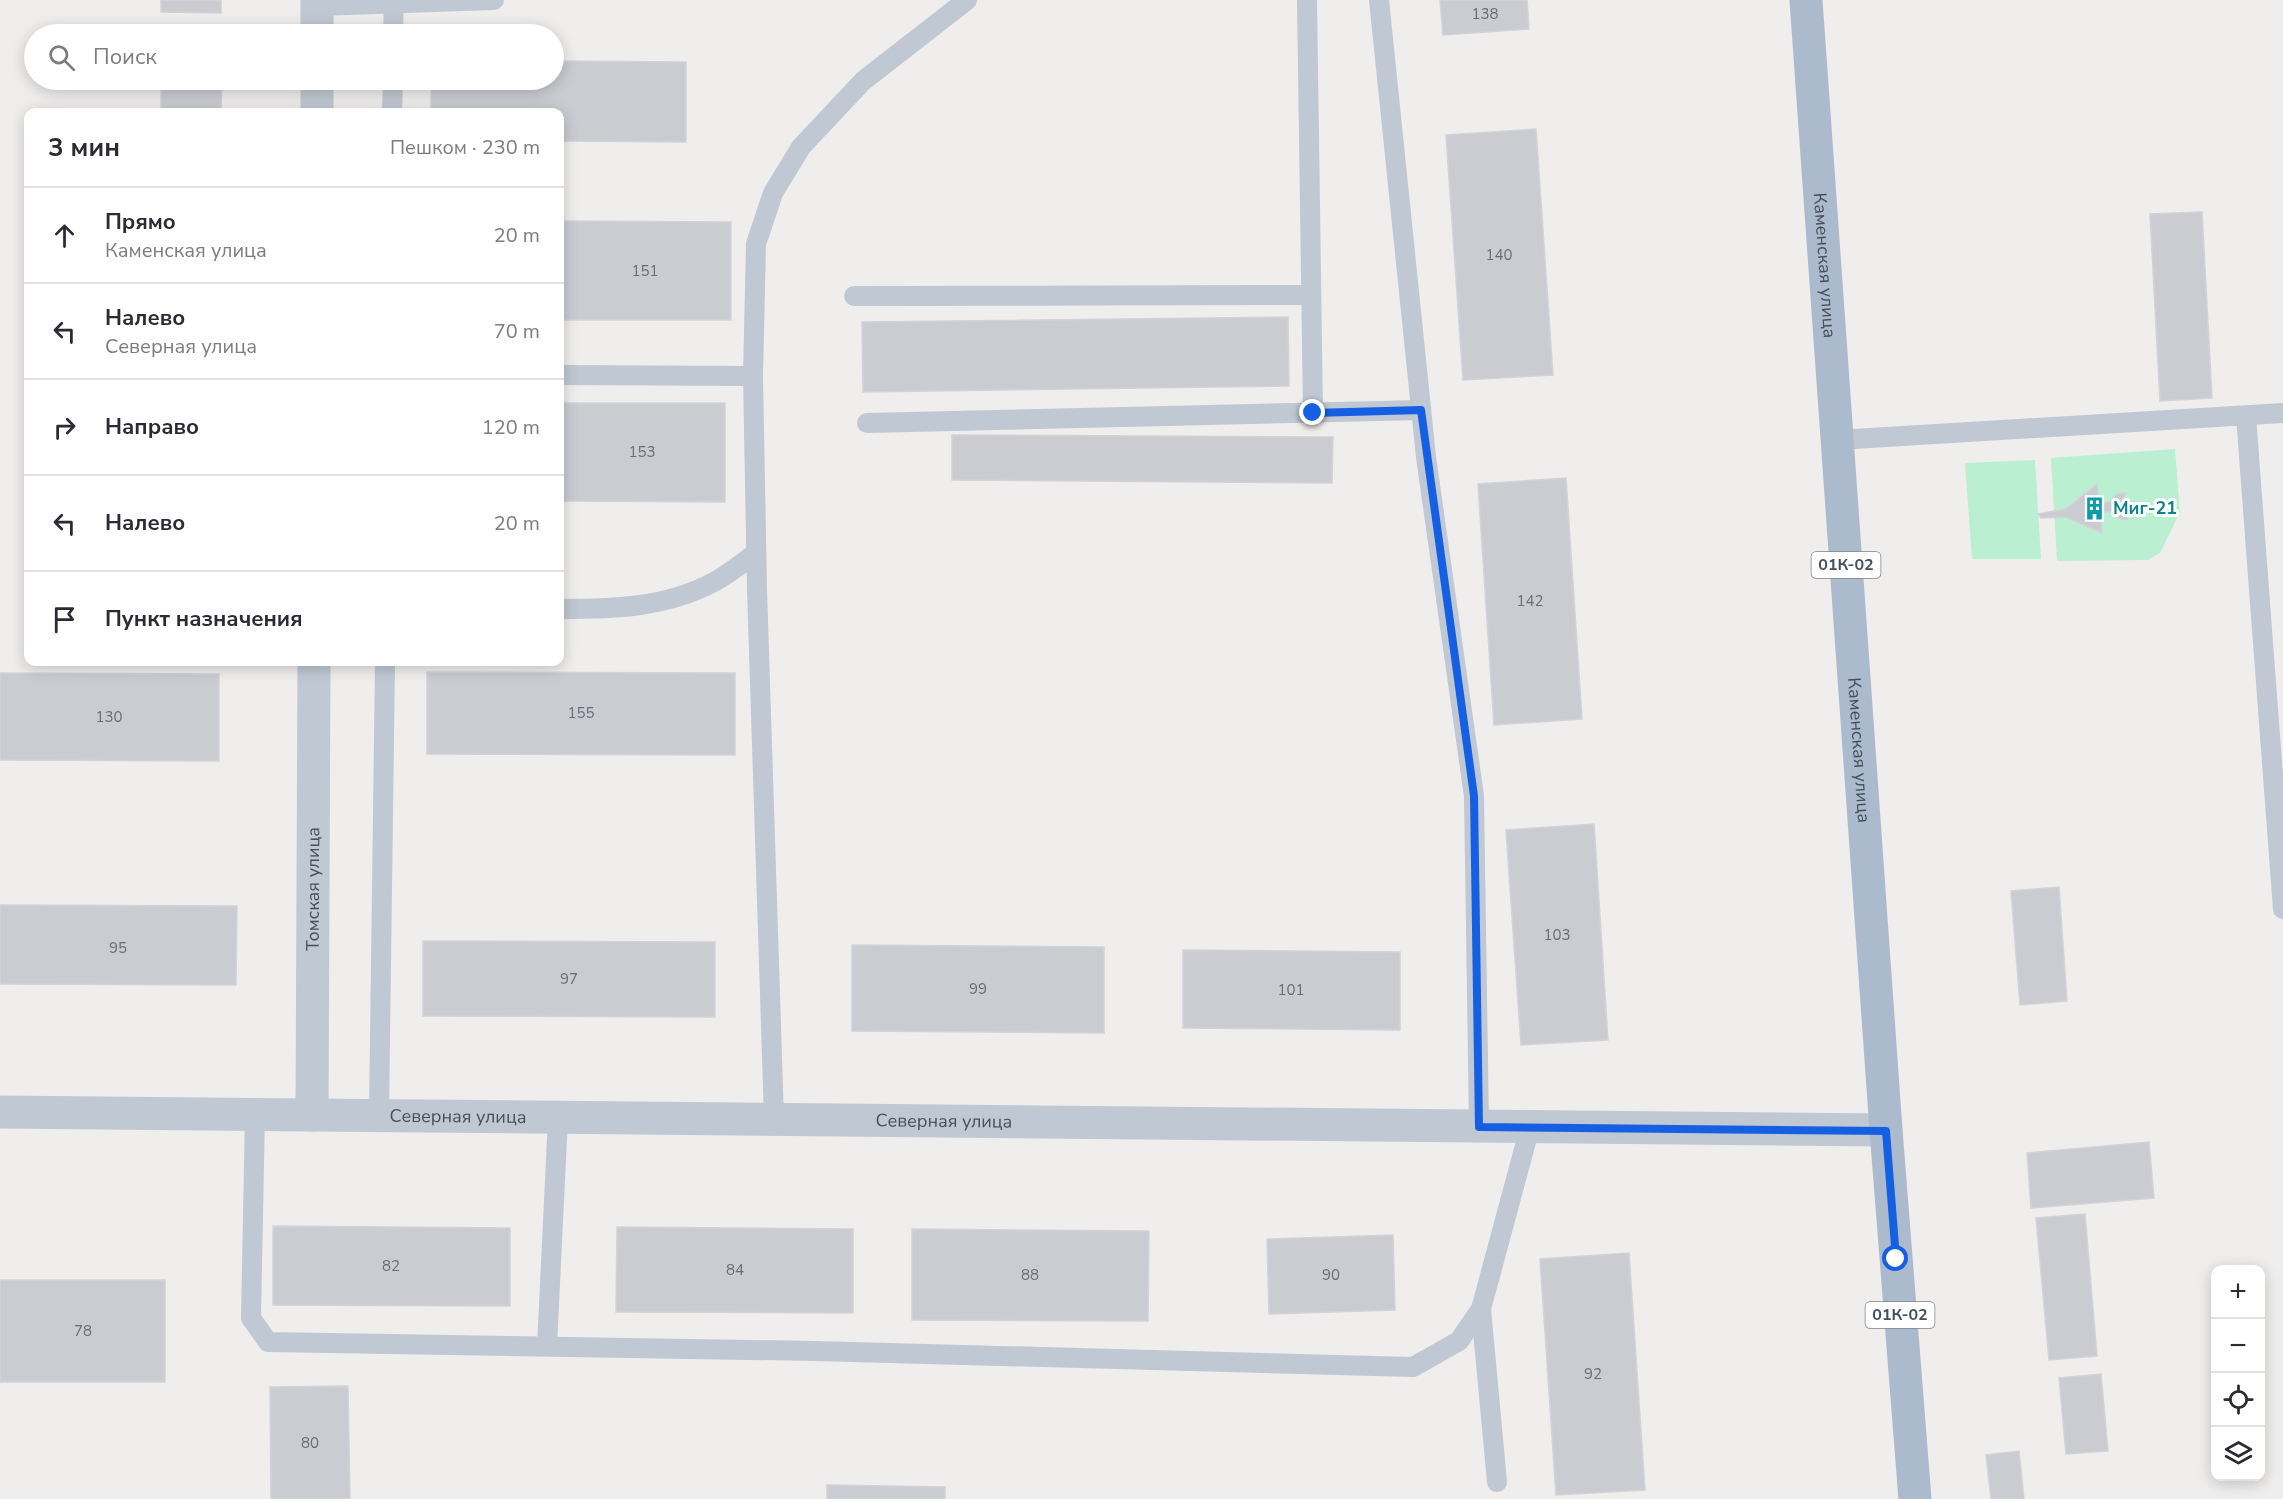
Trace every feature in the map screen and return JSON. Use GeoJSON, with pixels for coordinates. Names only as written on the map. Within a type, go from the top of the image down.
{"type":"FeatureCollection","features":[{"type":"Feature","properties":{"kind":"main road","name":"Каменская улица"},"geometry":{"type":"LineString","coordinates":[[1806,0],[1886,1131],[1915,1499]]}},
{"type":"Feature","properties":{"kind":"street"},"geometry":{"type":"LineString","coordinates":[[317,90],[317,108]]}},
{"type":"Feature","properties":{"kind":"street","name":"Томская улица"},"geometry":{"type":"LineString","coordinates":[[312,1115],[314,666]]}},
{"type":"Feature","properties":{"kind":"street","name":"Северная улица"},"geometry":{"type":"LineString","coordinates":[[0,1112],[1886,1131]]}},
{"type":"Feature","properties":{"kind":"lane"},"geometry":{"type":"LineString","coordinates":[[317,14],[394,2],[494,0]]}},
{"type":"Feature","properties":{"kind":"lane"},"geometry":{"type":"LineString","coordinates":[[774,1119],[756,553],[753,376],[756,244],[773,193],[801,147],[864,81],[967,0]]}},
{"type":"Feature","properties":{"kind":"lane"},"geometry":{"type":"LineString","coordinates":[[1307,0],[1313,413]]}},
{"type":"Feature","properties":{"kind":"lane"},"geometry":{"type":"LineString","coordinates":[[1379,0],[1421,410],[1474,796],[1479,1127]]}},
{"type":"Feature","properties":{"kind":"lane"},"geometry":{"type":"LineString","coordinates":[[393,24],[394,2]]}},
{"type":"Feature","properties":{"kind":"lane"},"geometry":{"type":"LineString","coordinates":[[392,108],[393,90]]}},
{"type":"Feature","properties":{"kind":"lane"},"geometry":{"type":"LineString","coordinates":[[854,296],[1310,295]]}},
{"type":"Feature","properties":{"kind":"lane"},"geometry":{"type":"LineString","coordinates":[[564,375],[753,376]]}},
{"type":"Feature","properties":{"kind":"lane"},"geometry":{"type":"LineString","coordinates":[[867,423],[1421,410]]}},
{"type":"Feature","properties":{"kind":"lane"},"geometry":{"type":"LineString","coordinates":[[1838,440],[2283,413]]}},
{"type":"Feature","properties":{"kind":"lane"},"geometry":{"type":"LineString","coordinates":[[2246,416],[2283,909]]}},
{"type":"Feature","properties":{"kind":"lane"},"geometry":{"type":"LineString","coordinates":[[564,609],[620,609],[666,602],[714,582],[756,553]]}},
{"type":"Feature","properties":{"kind":"lane"},"geometry":{"type":"LineString","coordinates":[[378,1115],[385,666]]}},
{"type":"Feature","properties":{"kind":"lane"},"geometry":{"type":"LineString","coordinates":[[255,1114],[251,1318],[268,1342],[547,1346],[1413,1367],[1459,1341],[1481,1309],[1530,1127]]}},
{"type":"Feature","properties":{"kind":"lane"},"geometry":{"type":"LineString","coordinates":[[547,1346],[558,1118]]}},
{"type":"Feature","properties":{"kind":"lane"},"geometry":{"type":"LineString","coordinates":[[1481,1309],[1497,1482]]}},
{"type":"Feature","properties":{"kind":"green space"},"geometry":{"type":"Polygon","coordinates":[[[2175,449],[2180,512],[2160,553],[2148,560],[2057,561],[2051,458],[2175,449]]]}},
{"type":"Feature","properties":{"kind":"green space"},"geometry":{"type":"Polygon","coordinates":[[[2035,460],[2041,559],[1972,559],[1965,463],[2035,460]]]}},
{"type":"Feature","properties":{"kind":"building"},"geometry":{"type":"Polygon","coordinates":[[[161,0],[221,0],[221,13],[161,12],[161,0]]]}},
{"type":"Feature","properties":{"kind":"building"},"geometry":{"type":"Polygon","coordinates":[[[1440,0],[1527,0],[1529,29],[1443,35],[1440,0]]]}},
{"type":"Feature","properties":{"kind":"building"},"geometry":{"type":"Polygon","coordinates":[[[564,61],[686,62],[686,142],[564,141],[564,108],[431,108],[431,90],[564,90],[564,61]]]}},
{"type":"Feature","properties":{"kind":"building"},"geometry":{"type":"Polygon","coordinates":[[[161,90],[222,90],[221,108],[161,108],[161,90]]]}},
{"type":"Feature","properties":{"kind":"building"},"geometry":{"type":"Polygon","coordinates":[[[1536,129],[1553,375],[1463,380],[1446,135],[1536,129]]]}},
{"type":"Feature","properties":{"kind":"building"},"geometry":{"type":"Polygon","coordinates":[[[2202,212],[2212,398],[2160,401],[2150,214],[2202,212]]]}},
{"type":"Feature","properties":{"kind":"building"},"geometry":{"type":"Polygon","coordinates":[[[564,221],[731,222],[731,320],[564,320],[564,221]]]}},
{"type":"Feature","properties":{"kind":"building"},"geometry":{"type":"Polygon","coordinates":[[[1288,317],[1289,386],[863,392],[862,322],[1288,317]]]}},
{"type":"Feature","properties":{"kind":"building"},"geometry":{"type":"Polygon","coordinates":[[[564,403],[725,403],[725,502],[564,501],[564,403]]]}},
{"type":"Feature","properties":{"kind":"building"},"geometry":{"type":"Polygon","coordinates":[[[952,435],[1333,437],[1332,483],[952,480],[952,435]]]}},
{"type":"Feature","properties":{"kind":"building"},"geometry":{"type":"Polygon","coordinates":[[[1566,478],[1582,719],[1494,725],[1478,484],[1566,478]]]}},
{"type":"Feature","properties":{"kind":"building","name":"Миг-21"},"geometry":{"type":"Polygon","coordinates":[[[2097,484],[2099,504],[2109,502],[2117,494],[2126,493],[2121,503],[2134,502],[2134,507],[2122,508],[2128,519],[2121,519],[2110,512],[2100,512],[2102,533],[2066,517],[2041,518],[2038,514],[2066,509],[2097,484]]]}},
{"type":"Feature","properties":{"kind":"building"},"geometry":{"type":"Polygon","coordinates":[[[427,672],[735,673],[735,755],[427,754],[427,672]]]}},
{"type":"Feature","properties":{"kind":"building"},"geometry":{"type":"Polygon","coordinates":[[[0,673],[219,674],[219,761],[0,760],[0,673]]]}},
{"type":"Feature","properties":{"kind":"building"},"geometry":{"type":"Polygon","coordinates":[[[1594,824],[1608,1040],[1521,1045],[1506,830],[1594,824]]]}},
{"type":"Feature","properties":{"kind":"building"},"geometry":{"type":"Polygon","coordinates":[[[2059,887],[2067,1001],[2020,1005],[2011,891],[2059,887]]]}},
{"type":"Feature","properties":{"kind":"building"},"geometry":{"type":"Polygon","coordinates":[[[0,905],[237,906],[236,985],[0,984],[0,905]]]}},
{"type":"Feature","properties":{"kind":"building"},"geometry":{"type":"Polygon","coordinates":[[[423,941],[715,942],[715,1017],[423,1016],[423,941]]]}},
{"type":"Feature","properties":{"kind":"building"},"geometry":{"type":"Polygon","coordinates":[[[852,945],[1104,947],[1104,1033],[852,1031],[852,945]]]}},
{"type":"Feature","properties":{"kind":"building"},"geometry":{"type":"Polygon","coordinates":[[[1183,950],[1400,952],[1400,1030],[1183,1028],[1183,950]]]}},
{"type":"Feature","properties":{"kind":"building"},"geometry":{"type":"Polygon","coordinates":[[[2149,1142],[2154,1198],[2031,1208],[2027,1153],[2149,1142]]]}},
{"type":"Feature","properties":{"kind":"building"},"geometry":{"type":"Polygon","coordinates":[[[2085,1214],[2097,1356],[2049,1360],[2036,1218],[2085,1214]]]}},
{"type":"Feature","properties":{"kind":"building"},"geometry":{"type":"Polygon","coordinates":[[[273,1226],[510,1228],[510,1306],[273,1305],[273,1226]]]}},
{"type":"Feature","properties":{"kind":"building"},"geometry":{"type":"Polygon","coordinates":[[[617,1227],[853,1229],[853,1313],[616,1312],[617,1227]]]}},
{"type":"Feature","properties":{"kind":"building"},"geometry":{"type":"Polygon","coordinates":[[[912,1229],[1149,1231],[1148,1321],[912,1320],[912,1229]]]}},
{"type":"Feature","properties":{"kind":"building"},"geometry":{"type":"Polygon","coordinates":[[[1393,1235],[1395,1310],[1269,1314],[1267,1239],[1393,1235]]]}},
{"type":"Feature","properties":{"kind":"building"},"geometry":{"type":"Polygon","coordinates":[[[1629,1253],[1645,1490],[1556,1495],[1540,1259],[1629,1253]]]}},
{"type":"Feature","properties":{"kind":"building"},"geometry":{"type":"Polygon","coordinates":[[[0,1280],[165,1280],[165,1382],[0,1382],[0,1280]]]}},
{"type":"Feature","properties":{"kind":"building"},"geometry":{"type":"Polygon","coordinates":[[[2101,1374],[2108,1451],[2066,1454],[2059,1378],[2101,1374]]]}},
{"type":"Feature","properties":{"kind":"building"},"geometry":{"type":"Polygon","coordinates":[[[348,1386],[350,1499],[271,1499],[270,1387],[348,1386]]]}},
{"type":"Feature","properties":{"kind":"building"},"geometry":{"type":"Polygon","coordinates":[[[2019,1451],[2024,1499],[1991,1499],[1986,1455],[2019,1451]]]}},
{"type":"Feature","properties":{"kind":"building"},"geometry":{"type":"Polygon","coordinates":[[[827,1485],[945,1487],[945,1499],[827,1499],[827,1485]]]}},
{"type":"Feature","properties":{"kind":"place","name":"Миг-21"},"geometry":{"type":"Point","coordinates":[2095,508]}},
{"type":"Feature","properties":{"kind":"route"},"geometry":{"type":"LineString","coordinates":[[1313,413],[1421,410],[1474,796],[1479,1127],[1886,1131],[1896,1259]]}}]}
